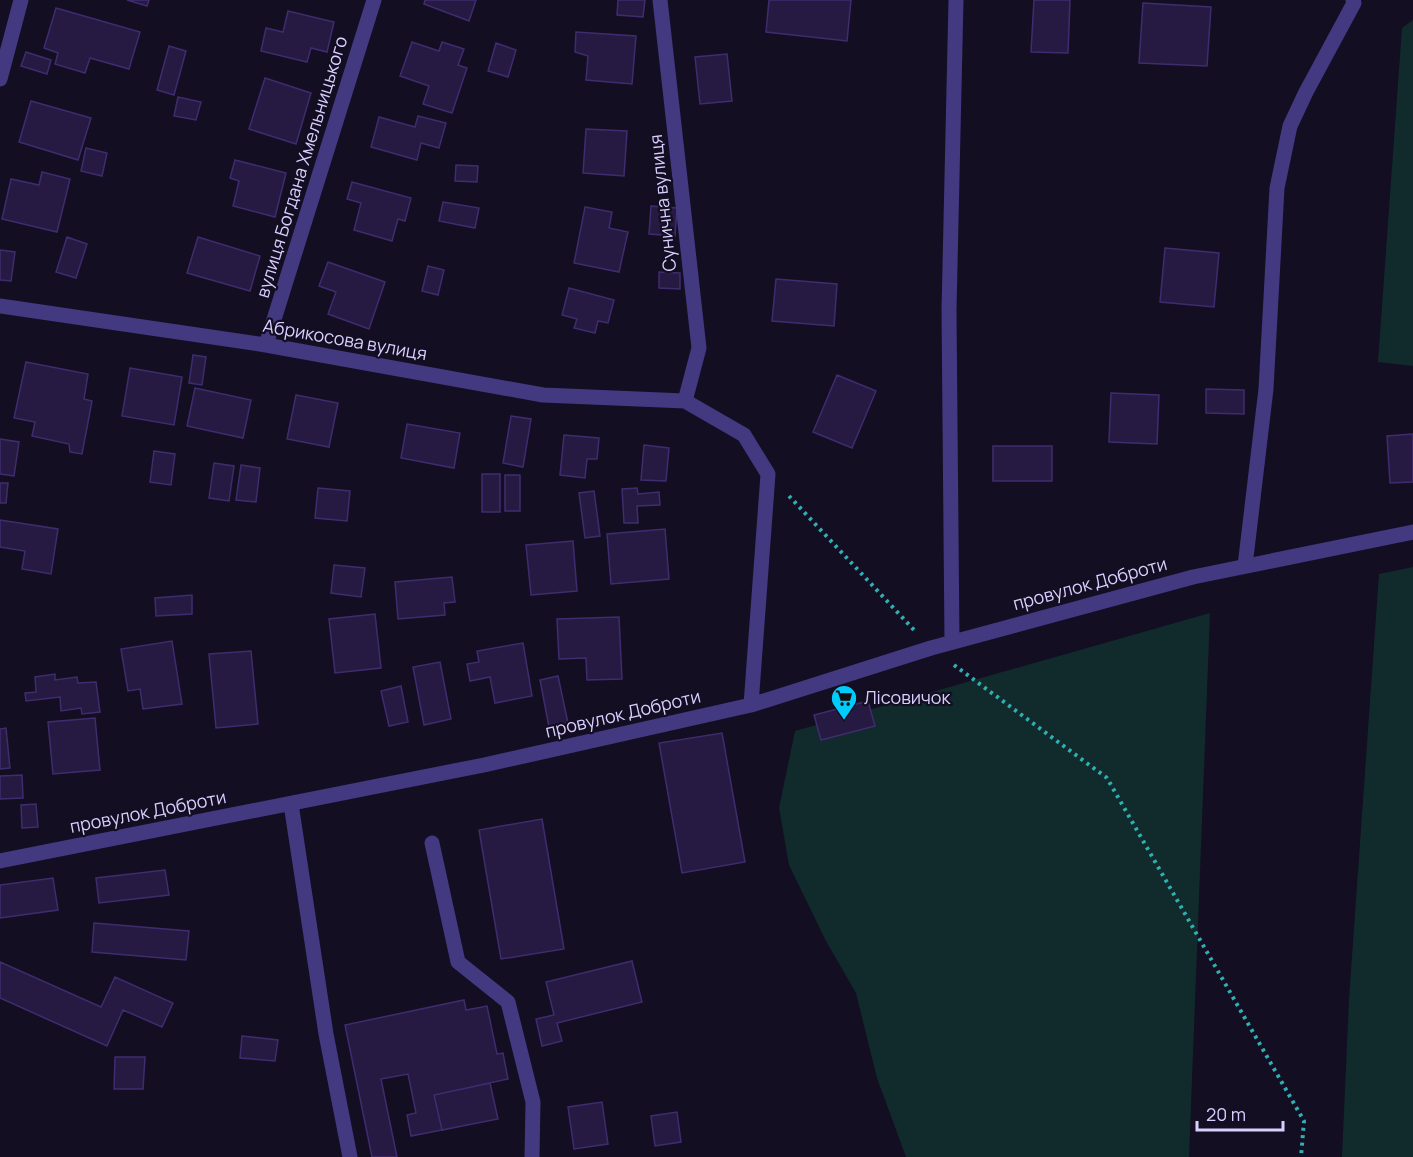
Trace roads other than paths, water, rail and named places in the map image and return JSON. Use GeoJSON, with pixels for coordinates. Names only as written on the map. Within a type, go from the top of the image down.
{"type":"FeatureCollection","features":[{"type":"Feature","properties":{"kind":"street"},"geometry":{"type":"LineString","coordinates":[[0,79],[21,0]]}},
{"type":"Feature","properties":{"kind":"street","name":"вулиця Богдана Хмельницького"},"geometry":{"type":"LineString","coordinates":[[266,345],[374,0]]}},
{"type":"Feature","properties":{"kind":"street","name":"Сунична вулиця"},"geometry":{"type":"LineString","coordinates":[[660,0],[699,348],[685,401]]}},
{"type":"Feature","properties":{"kind":"street"},"geometry":{"type":"LineString","coordinates":[[952,642],[949,309],[956,0]]}},
{"type":"Feature","properties":{"kind":"street"},"geometry":{"type":"LineString","coordinates":[[1245,566],[1266,389],[1277,188],[1290,126],[1354,3],[1353,0]]}},
{"type":"Feature","properties":{"kind":"street","name":"Абрикосова вулиця"},"geometry":{"type":"LineString","coordinates":[[0,306],[266,345],[543,394],[685,401]]}},
{"type":"Feature","properties":{"kind":"street"},"geometry":{"type":"LineString","coordinates":[[685,401],[744,435],[768,474],[751,705]]}},
{"type":"Feature","properties":{"kind":"street","name":"провулок Доброти"},"geometry":{"type":"LineString","coordinates":[[0,861],[484,765],[751,705],[931,648],[1193,577],[1413,532]]}},
{"type":"Feature","properties":{"kind":"street"},"geometry":{"type":"LineString","coordinates":[[291,804],[326,1034],[350,1157]]}},
{"type":"Feature","properties":{"kind":"street"},"geometry":{"type":"LineString","coordinates":[[432,843],[458,962],[508,1002],[533,1102],[532,1157]]}},
{"type":"Feature","properties":{"kind":"place","name":"Лісовичок"},"geometry":{"type":"Point","coordinates":[844,721]}}]}
